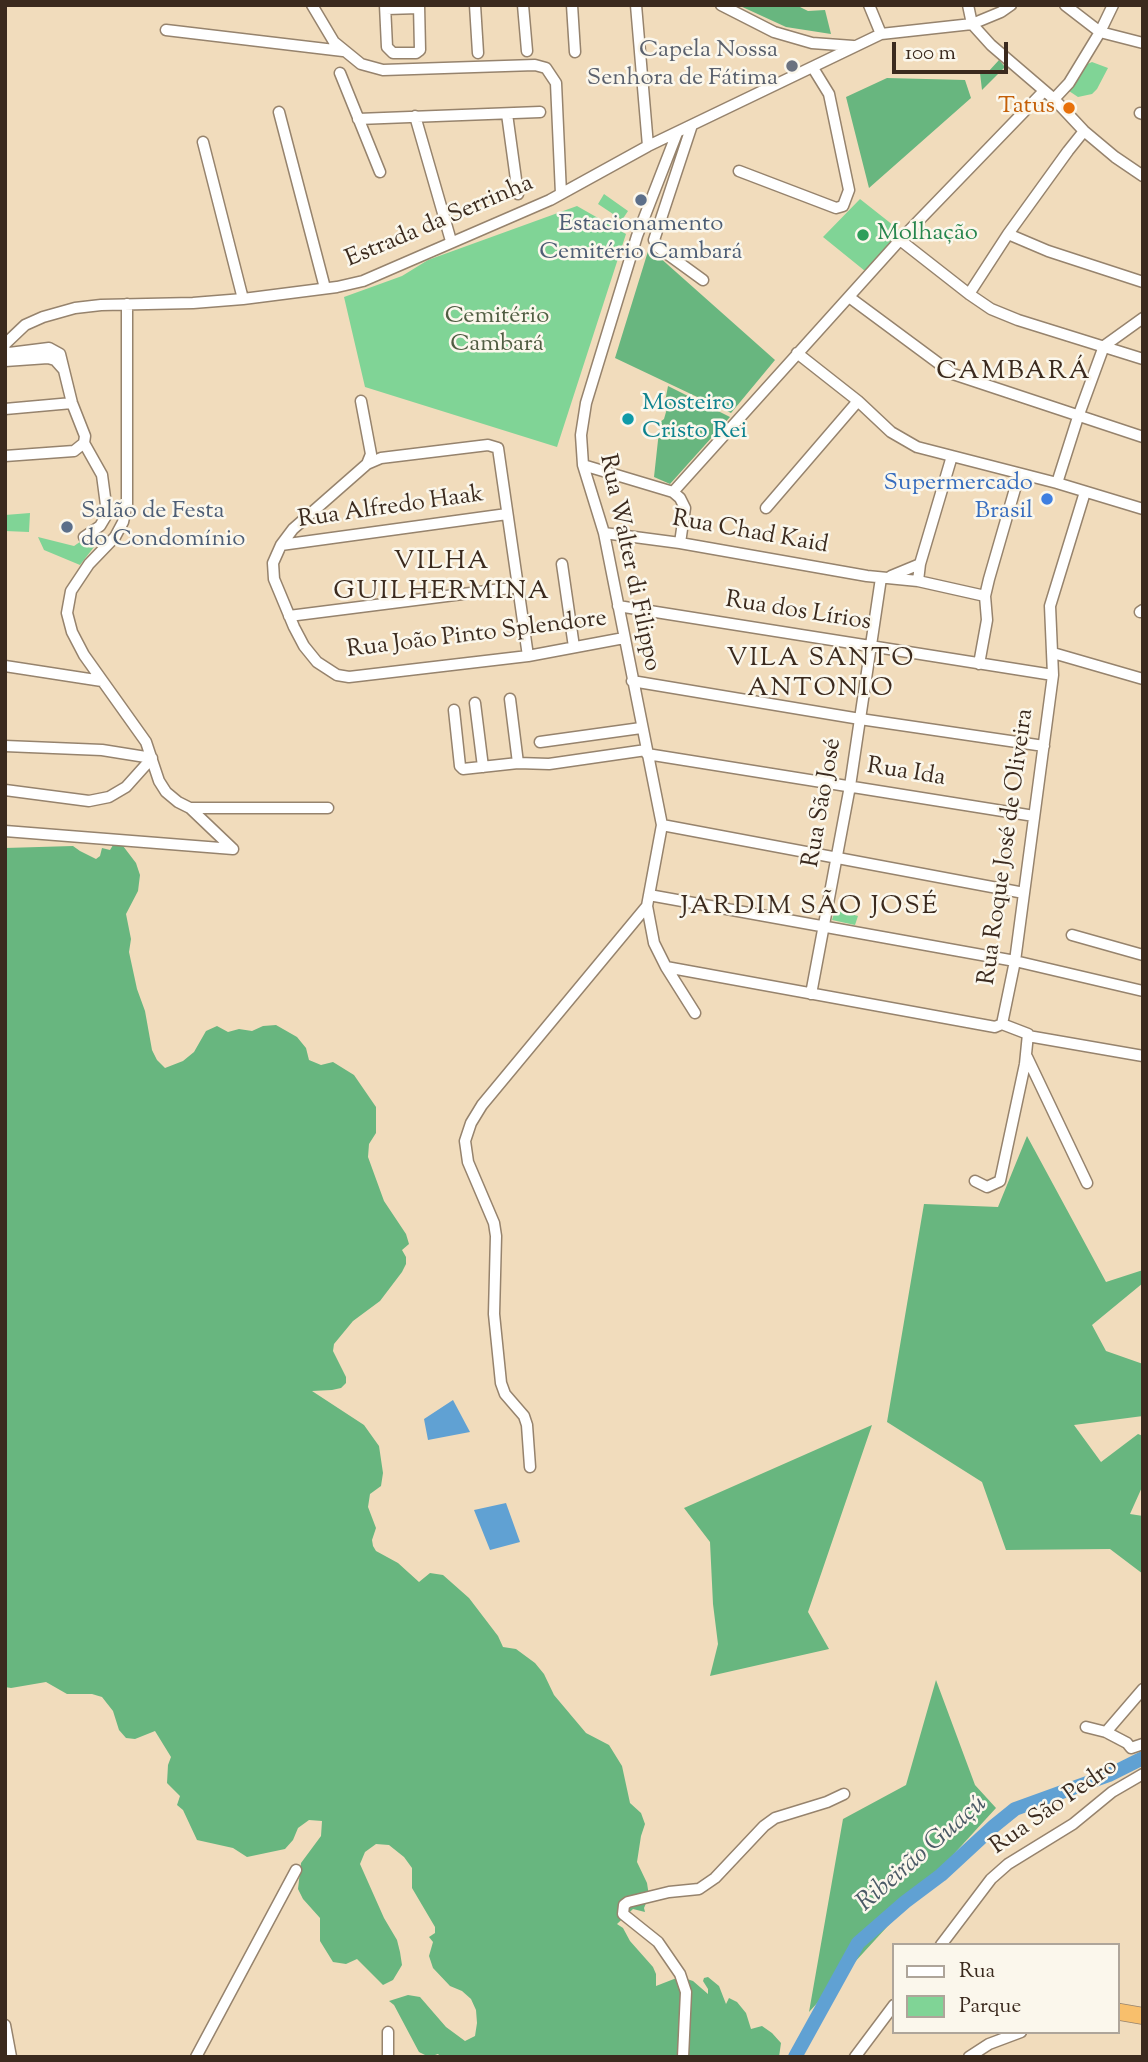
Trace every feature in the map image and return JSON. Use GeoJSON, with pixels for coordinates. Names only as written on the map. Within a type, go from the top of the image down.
{"type":"FeatureCollection","features":[{"type":"Feature","properties":{"kind":"highway"},"geometry":{"type":"LineString","coordinates":[[1120,2012],[1143,2016]]}},
{"type":"Feature","properties":{"kind":"street"},"geometry":{"type":"LineString","coordinates":[[312,5],[342,51],[361,64],[383,70],[535,65],[546,68],[556,83],[561,194]]}},
{"type":"Feature","properties":{"kind":"street"},"geometry":{"type":"LineString","coordinates":[[475,5],[478,53]]}},
{"type":"Feature","properties":{"kind":"street"},"geometry":{"type":"LineString","coordinates":[[523,5],[527,51]]}},
{"type":"Feature","properties":{"kind":"street"},"geometry":{"type":"LineString","coordinates":[[572,5],[575,52]]}},
{"type":"Feature","properties":{"kind":"street"},"geometry":{"type":"LineString","coordinates":[[636,5],[648,146]]}},
{"type":"Feature","properties":{"kind":"street"},"geometry":{"type":"LineString","coordinates":[[721,5],[774,32],[812,43],[860,45]]}},
{"type":"Feature","properties":{"kind":"street"},"geometry":{"type":"LineString","coordinates":[[869,5],[881,34],[972,24],[1011,5]]}},
{"type":"Feature","properties":{"kind":"street"},"geometry":{"type":"LineString","coordinates":[[968,5],[972,24],[991,45],[1054,99],[1084,131],[1143,176]]}},
{"type":"Feature","properties":{"kind":"street"},"geometry":{"type":"LineString","coordinates":[[1065,5],[1100,32],[1143,43]]}},
{"type":"Feature","properties":{"kind":"street"},"geometry":{"type":"LineString","coordinates":[[1054,99],[1069,83],[1113,5]]}},
{"type":"Feature","properties":{"kind":"street"},"geometry":{"type":"LineString","coordinates":[[419,6],[421,47],[416,53],[393,53],[388,50],[385,7],[419,6]]}},
{"type":"Feature","properties":{"kind":"street"},"geometry":{"type":"LineString","coordinates":[[166,30],[342,51]]}},
{"type":"Feature","properties":{"kind":"street","name":"Estrada da Serrinha"},"geometry":{"type":"LineString","coordinates":[[5,344],[26,325],[75,308],[243,299],[363,281],[561,194],[648,146],[881,34]]}},
{"type":"Feature","properties":{"kind":"street"},"geometry":{"type":"LineString","coordinates":[[739,171],[836,208],[843,206],[849,190],[829,94],[813,68]]}},
{"type":"Feature","properties":{"kind":"street"},"geometry":{"type":"LineString","coordinates":[[340,73],[380,172]]}},
{"type":"Feature","properties":{"kind":"street"},"geometry":{"type":"LineString","coordinates":[[673,492],[901,240],[1044,91]]}},
{"type":"Feature","properties":{"kind":"street"},"geometry":{"type":"LineString","coordinates":[[279,112],[325,288]]}},
{"type":"Feature","properties":{"kind":"street"},"geometry":{"type":"LineString","coordinates":[[358,119],[540,112]]}},
{"type":"Feature","properties":{"kind":"street"},"geometry":{"type":"LineString","coordinates":[[507,114],[518,194]]}},
{"type":"Feature","properties":{"kind":"street"},"geometry":{"type":"LineString","coordinates":[[415,116],[452,241]]}},
{"type":"Feature","properties":{"kind":"street"},"geometry":{"type":"LineString","coordinates":[[692,125],[654,240],[659,248],[704,280]]}},
{"type":"Feature","properties":{"kind":"street"},"geometry":{"type":"LineString","coordinates":[[969,295],[1009,234],[1084,131]]}},
{"type":"Feature","properties":{"kind":"street","name":"Rua Walter di Filippo"},"geometry":{"type":"LineString","coordinates":[[677,133],[637,236],[586,403],[581,435],[583,465],[604,533],[662,825],[648,900],[654,943],[695,1013]]}},
{"type":"Feature","properties":{"kind":"street"},"geometry":{"type":"LineString","coordinates":[[203,142],[243,299]]}},
{"type":"Feature","properties":{"kind":"street"},"geometry":{"type":"LineString","coordinates":[[1009,234],[1048,251],[1143,282]]}},
{"type":"Feature","properties":{"kind":"street"},"geometry":{"type":"LineString","coordinates":[[901,240],[969,295],[991,309],[1143,359]]}},
{"type":"Feature","properties":{"kind":"street"},"geometry":{"type":"LineString","coordinates":[[849,297],[953,374],[1143,438]]}},
{"type":"Feature","properties":{"kind":"street"},"geometry":{"type":"LineString","coordinates":[[5,831],[233,849],[190,808],[166,792],[141,734],[84,655],[72,632],[67,613],[71,591],[89,564],[115,537],[124,522],[127,504],[127,304]]}},
{"type":"Feature","properties":{"kind":"street"},"geometry":{"type":"LineString","coordinates":[[1057,483],[1104,346],[1143,318]]}},
{"type":"Feature","properties":{"kind":"street"},"geometry":{"type":"LineString","coordinates":[[5,330],[26,325]]}},
{"type":"Feature","properties":{"kind":"street"},"geometry":{"type":"LineString","coordinates":[[5,351],[9,353],[49,348],[60,354],[72,403],[85,436],[84,443],[102,475],[106,505],[106,516],[100,526],[84,537]]}},
{"type":"Feature","properties":{"kind":"street"},"geometry":{"type":"LineString","coordinates":[[797,353],[903,440],[917,447],[1057,483],[1143,509]]}},
{"type":"Feature","properties":{"kind":"street"},"geometry":{"type":"LineString","coordinates":[[5,361],[48,358],[55,360],[65,371]]}},
{"type":"Feature","properties":{"kind":"street"},"geometry":{"type":"LineString","coordinates":[[361,401],[371,454],[367,464]]}},
{"type":"Feature","properties":{"kind":"street"},"geometry":{"type":"LineString","coordinates":[[766,508],[858,401]]}},
{"type":"Feature","properties":{"kind":"street"},"geometry":{"type":"LineString","coordinates":[[5,409],[72,403]]}},
{"type":"Feature","properties":{"kind":"street"},"geometry":{"type":"LineString","coordinates":[[5,456],[74,451],[84,443]]}},
{"type":"Feature","properties":{"kind":"street"},"geometry":{"type":"LineString","coordinates":[[367,464],[381,458],[494,445],[500,453],[528,656]]}},
{"type":"Feature","properties":{"kind":"street"},"geometry":{"type":"LineString","coordinates":[[918,581],[920,564],[952,456]]}},
{"type":"Feature","properties":{"kind":"street","name":"Rua João Pinto Splendore"},"geometry":{"type":"LineString","coordinates":[[367,464],[293,528],[273,563],[274,579],[289,615],[304,646],[317,662],[337,675],[349,677],[528,656],[624,638]]}},
{"type":"Feature","properties":{"kind":"street"},"geometry":{"type":"LineString","coordinates":[[583,465],[673,492],[685,508],[680,543]]}},
{"type":"Feature","properties":{"kind":"street"},"geometry":{"type":"LineString","coordinates":[[979,664],[988,614],[985,596],[1019,475]]}},
{"type":"Feature","properties":{"kind":"street","name":"Rua Roque José de Oliveira"},"geometry":{"type":"LineString","coordinates":[[1002,1024],[1015,961],[1053,675],[1050,606],[1085,492]]}},
{"type":"Feature","properties":{"kind":"street","name":"Rua Alfredo Haak"},"geometry":{"type":"LineString","coordinates":[[281,545],[507,514]]}},
{"type":"Feature","properties":{"kind":"street","name":"Rua Chad Kaid"},"geometry":{"type":"LineString","coordinates":[[604,533],[918,581],[985,596]]}},
{"type":"Feature","properties":{"kind":"street"},"geometry":{"type":"LineString","coordinates":[[562,564],[574,647]]}},
{"type":"Feature","properties":{"kind":"street"},"geometry":{"type":"LineString","coordinates":[[885,578],[920,564]]}},
{"type":"Feature","properties":{"kind":"street","name":"Rua São José"},"geometry":{"type":"LineString","coordinates":[[811,994],[885,578]]}},
{"type":"Feature","properties":{"kind":"street"},"geometry":{"type":"LineString","coordinates":[[289,615],[518,587]]}},
{"type":"Feature","properties":{"kind":"street","name":"Rua dos Lírios"},"geometry":{"type":"LineString","coordinates":[[618,606],[1053,675]]}},
{"type":"Feature","properties":{"kind":"street"},"geometry":{"type":"LineString","coordinates":[[1053,653],[1143,679]]}},
{"type":"Feature","properties":{"kind":"street"},"geometry":{"type":"LineString","coordinates":[[5,666],[102,681]]}},
{"type":"Feature","properties":{"kind":"street"},"geometry":{"type":"LineString","coordinates":[[632,681],[1044,746]]}},
{"type":"Feature","properties":{"kind":"street"},"geometry":{"type":"LineString","coordinates":[[510,699],[518,763]]}},
{"type":"Feature","properties":{"kind":"street"},"geometry":{"type":"LineString","coordinates":[[454,710],[460,766],[466,770],[482,767],[475,703]]}},
{"type":"Feature","properties":{"kind":"street"},"geometry":{"type":"LineString","coordinates":[[540,742],[642,728]]}},
{"type":"Feature","properties":{"kind":"street"},"geometry":{"type":"LineString","coordinates":[[5,746],[103,750],[152,758]]}},
{"type":"Feature","properties":{"kind":"street","name":"Rua Ida"},"geometry":{"type":"LineString","coordinates":[[482,767],[518,763],[549,764],[647,752],[1034,816]]}},
{"type":"Feature","properties":{"kind":"street"},"geometry":{"type":"LineString","coordinates":[[5,790],[89,801],[109,797],[126,787],[152,758]]}},
{"type":"Feature","properties":{"kind":"street"},"geometry":{"type":"LineString","coordinates":[[190,808],[328,808]]}},
{"type":"Feature","properties":{"kind":"street"},"geometry":{"type":"LineString","coordinates":[[662,825],[1024,893]]}},
{"type":"Feature","properties":{"kind":"street"},"geometry":{"type":"LineString","coordinates":[[530,1467],[524,1416],[505,1394],[500,1383],[494,1314],[496,1236],[483,1193],[468,1162],[466,1141],[471,1123],[482,1105],[648,900],[824,925],[1015,961],[1143,991]]}},
{"type":"Feature","properties":{"kind":"street"},"geometry":{"type":"LineString","coordinates":[[1072,935],[1143,956]]}},
{"type":"Feature","properties":{"kind":"street"},"geometry":{"type":"LineString","coordinates":[[666,967],[995,1027],[1002,1024],[1028,1036],[1143,1056]]}},
{"type":"Feature","properties":{"kind":"street"},"geometry":{"type":"LineString","coordinates":[[975,1181],[987,1187],[1000,1181],[1028,1036]]}},
{"type":"Feature","properties":{"kind":"street"},"geometry":{"type":"LineString","coordinates":[[1026,1055],[1087,1183]]}},
{"type":"Feature","properties":{"kind":"street"},"geometry":{"type":"LineString","coordinates":[[1106,1731],[1143,1689]]}},
{"type":"Feature","properties":{"kind":"street"},"geometry":{"type":"LineString","coordinates":[[1086,1727],[1106,1731],[1131,1748],[1143,1744]]}},
{"type":"Feature","properties":{"kind":"street","name":"Rua São Pedro"},"geometry":{"type":"LineString","coordinates":[[943,1943],[990,1880],[1008,1864],[1073,1824],[1112,1792],[1143,1774]]}},
{"type":"Feature","properties":{"kind":"street"},"geometry":{"type":"LineString","coordinates":[[683,2057],[686,1992],[680,1974],[658,1942],[623,1914],[624,1905],[670,1892],[699,1889],[715,1878],[764,1826],[775,1818],[844,1794]]}},
{"type":"Feature","properties":{"kind":"street"},"geometry":{"type":"LineString","coordinates":[[196,2057],[296,1870]]}},
{"type":"Feature","properties":{"kind":"street"},"geometry":{"type":"LineString","coordinates":[[855,2057],[892,2007]]}},
{"type":"Feature","properties":{"kind":"street"},"geometry":{"type":"LineString","coordinates":[[1120,2012],[1143,2010]]}},
{"type":"Feature","properties":{"kind":"street"},"geometry":{"type":"LineString","coordinates":[[5,2025],[11,2057]]}},
{"type":"Feature","properties":{"kind":"street"},"geometry":{"type":"LineString","coordinates":[[387,2032],[388,2057]]}},
{"type":"Feature","properties":{"kind":"street"},"geometry":{"type":"LineString","coordinates":[[969,2057],[989,2044],[1016,2034]]}},
{"type":"Feature","properties":{"kind":"green space"},"geometry":{"type":"Polygon","coordinates":[[[738,5],[796,5],[808,11],[825,10],[831,34],[786,27],[738,5]]]}},
{"type":"Feature","properties":{"kind":"green space"},"geometry":{"type":"Polygon","coordinates":[[[999,60],[1005,67],[982,90],[980,73],[988,72],[999,60]]]}},
{"type":"Feature","properties":{"kind":"green space"},"geometry":{"type":"Polygon","coordinates":[[[1092,62],[1108,68],[1092,94],[1078,97],[1069,91],[1085,65],[1092,62]]]}},
{"type":"Feature","properties":{"kind":"green space"},"geometry":{"type":"Polygon","coordinates":[[[887,78],[965,80],[971,98],[869,188],[846,97],[887,78]]]}},
{"type":"Feature","properties":{"kind":"green space"},"geometry":{"type":"Polygon","coordinates":[[[604,194],[628,211],[622,220],[598,204],[604,194]]]}},
{"type":"Feature","properties":{"kind":"green space","name":"Molhação"},"geometry":{"type":"Polygon","coordinates":[[[860,199],[903,233],[865,271],[823,237],[860,199]]]}},
{"type":"Feature","properties":{"kind":"green space","name":"Cemitério Cambará"},"geometry":{"type":"Polygon","coordinates":[[[577,206],[626,234],[557,447],[365,387],[344,297],[402,276],[428,260],[577,206]]]}},
{"type":"Feature","properties":{"kind":"green space"},"geometry":{"type":"Polygon","coordinates":[[[649,248],[775,360],[731,413],[615,358],[649,248]]]}},
{"type":"Feature","properties":{"kind":"green space"},"geometry":{"type":"Polygon","coordinates":[[[668,386],[730,417],[670,484],[654,477],[660,422],[664,419],[668,405],[665,402],[668,386]]]}},
{"type":"Feature","properties":{"kind":"green space"},"geometry":{"type":"Polygon","coordinates":[[[30,513],[29,532],[5,531],[5,515],[30,513]]]}},
{"type":"Feature","properties":{"kind":"green space"},"geometry":{"type":"Polygon","coordinates":[[[96,531],[101,538],[80,565],[44,550],[38,537],[74,546],[96,531]]]}},
{"type":"Feature","properties":{"kind":"green space"},"geometry":{"type":"Polygon","coordinates":[[[120,842],[136,863],[140,875],[138,891],[126,914],[131,939],[129,952],[152,1050],[157,1060],[165,1068],[183,1061],[194,1052],[206,1031],[217,1026],[228,1032],[239,1029],[252,1031],[263,1026],[276,1025],[297,1037],[306,1048],[309,1060],[321,1065],[333,1062],[354,1075],[376,1107],[376,1133],[369,1144],[368,1157],[384,1201],[406,1234],[409,1244],[402,1250],[406,1264],[380,1301],[353,1321],[334,1344],[333,1351],[346,1377],[346,1383],[341,1388],[312,1391],[364,1425],[379,1446],[383,1473],[381,1486],[370,1494],[368,1507],[376,1528],[373,1546],[419,1582],[430,1573],[443,1575],[469,1598],[498,1636],[503,1647],[516,1649],[535,1663],[544,1674],[554,1695],[586,1733],[609,1745],[622,1766],[630,1803],[641,1813],[645,1824],[637,1862],[647,1883],[649,1896],[645,1912],[633,1909],[617,1924],[653,1967],[656,1986],[674,1979],[687,1979],[708,1994],[703,1981],[708,1977],[719,1986],[726,2004],[729,1998],[737,2002],[746,2013],[751,2029],[762,2026],[781,2043],[779,2057],[441,2057],[438,2054],[429,2057],[419,2052],[394,2005],[389,2001],[408,1995],[420,1997],[446,2027],[465,2041],[475,2036],[476,2010],[471,1999],[450,1986],[433,1968],[429,1956],[433,1942],[429,1937],[435,1933],[435,1927],[412,1888],[412,1868],[404,1857],[389,1845],[376,1844],[365,1852],[360,1864],[397,1940],[400,1952],[402,1965],[393,1980],[383,1985],[357,1959],[346,1964],[333,1962],[320,1941],[320,1918],[298,1889],[301,1863],[321,1836],[322,1821],[309,1820],[298,1828],[285,1849],[247,1857],[233,1848],[197,1840],[183,1810],[177,1805],[180,1796],[167,1783],[171,1757],[155,1731],[135,1739],[126,1738],[119,1730],[113,1711],[102,1697],[92,1694],[67,1694],[46,1682],[5,1687],[5,848],[73,846],[96,859],[102,848],[110,850],[120,842]]]}},
{"type":"Feature","properties":{"kind":"green space"},"geometry":{"type":"Polygon","coordinates":[[[835,910],[858,916],[855,925],[832,920],[835,910]]]}},
{"type":"Feature","properties":{"kind":"green space"},"geometry":{"type":"Polygon","coordinates":[[[1027,1136],[1106,1282],[1143,1270],[1143,1283],[1092,1325],[1106,1351],[1143,1364],[1143,1416],[1074,1425],[1101,1462],[1138,1434],[1143,1436],[1143,1485],[1130,1514],[1143,1516],[1143,1574],[1110,1549],[1006,1550],[982,1482],[887,1422],[924,1204],[998,1207],[1027,1136]]]}},
{"type":"Feature","properties":{"kind":"green space"},"geometry":{"type":"Polygon","coordinates":[[[872,1425],[808,1612],[829,1649],[710,1676],[718,1644],[710,1542],[684,1508],[872,1425]]]}},
{"type":"Feature","properties":{"kind":"green space"},"geometry":{"type":"Polygon","coordinates":[[[936,1680],[975,1785],[996,1808],[809,2012],[843,1819],[906,1785],[936,1680]]]}},
{"type":"Feature","properties":{"kind":"water"},"geometry":{"type":"Polygon","coordinates":[[[453,1400],[470,1432],[428,1440],[424,1419],[453,1400]]]}},
{"type":"Feature","properties":{"kind":"water"},"geometry":{"type":"Polygon","coordinates":[[[506,1503],[520,1542],[490,1550],[474,1510],[506,1503]]]}},
{"type":"Feature","properties":{"kind":"waterway","name":"Ribeirão Guaçú"},"geometry":{"type":"LineString","coordinates":[[795,2057],[858,1943],[905,1902],[941,1875],[1015,1809],[1109,1775],[1143,1758]]}},
{"type":"Feature","properties":{"kind":"place","name":"Capela Nossa Senhora de Fátima"},"geometry":{"type":"Point","coordinates":[792,66]}},
{"type":"Feature","properties":{"kind":"place","name":"Tatus"},"geometry":{"type":"Point","coordinates":[1069,108]}},
{"type":"Feature","properties":{"kind":"place","name":"Estacionamento Cemitério Cambará"},"geometry":{"type":"Point","coordinates":[641,200]}},
{"type":"Feature","properties":{"kind":"place","name":"Molhação"},"geometry":{"type":"Point","coordinates":[863,235]}},
{"type":"Feature","properties":{"kind":"place","name":"Mosteiro Cristo Rei"},"geometry":{"type":"Point","coordinates":[628,419]}},
{"type":"Feature","properties":{"kind":"place","name":"Supermercado Brasil"},"geometry":{"type":"Point","coordinates":[1047,499]}},
{"type":"Feature","properties":{"kind":"place","name":"Salão de Festa do Condomínio"},"geometry":{"type":"Point","coordinates":[67,527]}},
{"type":"Feature","properties":{"kind":"district","name":"CAMBARÁ"},"geometry":{"type":"Point","coordinates":[1014,374]}},
{"type":"Feature","properties":{"kind":"district","name":"VILHA GUILHERMINA"},"geometry":{"type":"Point","coordinates":[442,579]}},
{"type":"Feature","properties":{"kind":"district","name":"VILA SANTO ANTONIO"},"geometry":{"type":"Point","coordinates":[821,676]}},
{"type":"Feature","properties":{"kind":"district","name":"JARDIM SÃO JOSÉ"},"geometry":{"type":"Point","coordinates":[810,909]}}]}
